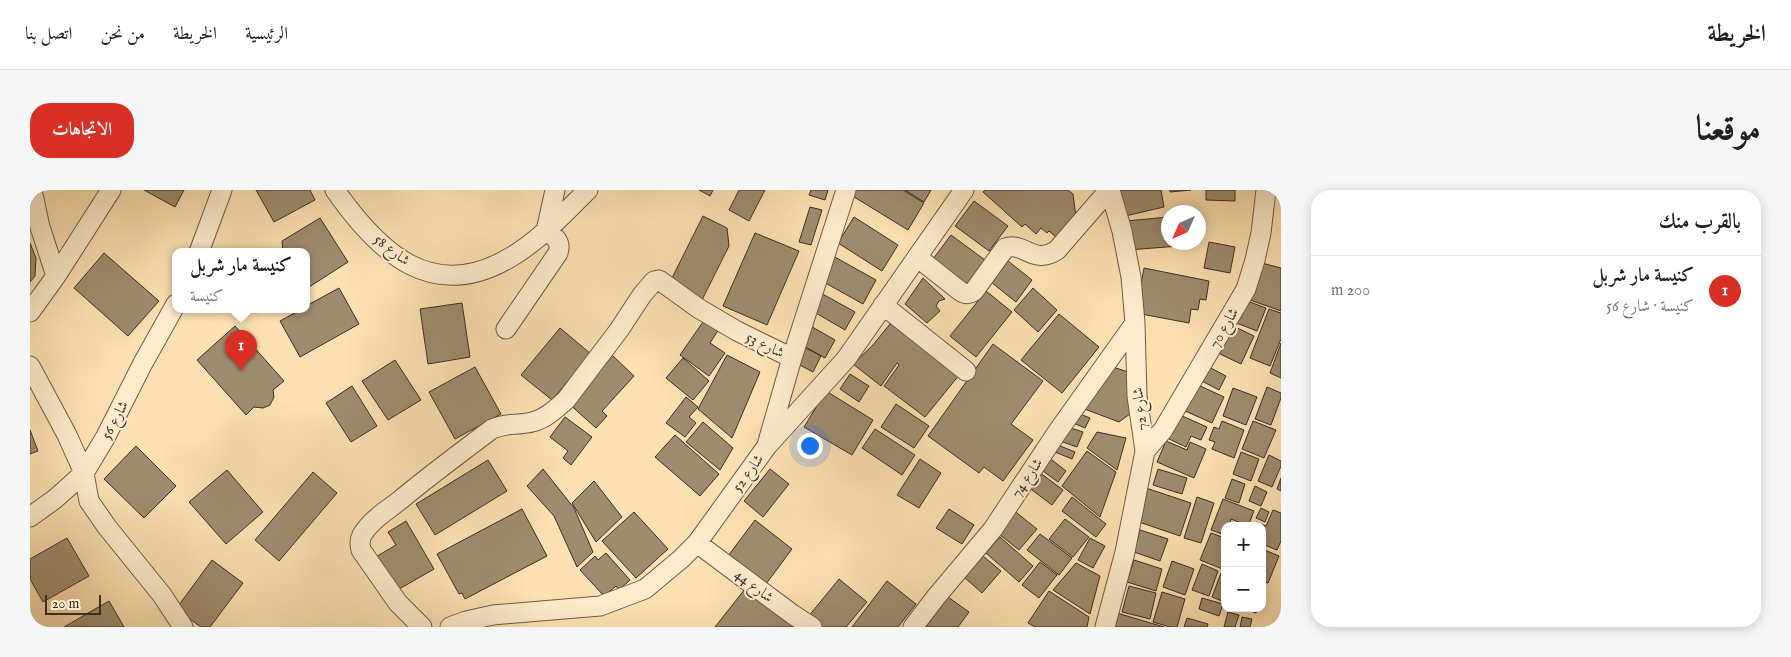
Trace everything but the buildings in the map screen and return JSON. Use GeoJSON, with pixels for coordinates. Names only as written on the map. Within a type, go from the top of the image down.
{"type":"FeatureCollection","features":[{"type":"Feature","properties":{"kind":"street"},"geometry":{"type":"LineString","coordinates":[[32,190],[40,227],[56,276]]}},
{"type":"Feature","properties":{"kind":"street"},"geometry":{"type":"LineString","coordinates":[[30,312],[56,276],[111,190]]}},
{"type":"Feature","properties":{"kind":"street"},"geometry":{"type":"LineString","coordinates":[[200,248],[222,190]]}},
{"type":"Feature","properties":{"kind":"street","name":"شارع 58"},"geometry":{"type":"LineString","coordinates":[[335,190],[362,224],[391,253],[412,267],[432,274],[466,276],[487,269],[511,257],[546,231],[588,190]]}},
{"type":"Feature","properties":{"kind":"street"},"geometry":{"type":"LineString","coordinates":[[506,329],[560,247],[558,240],[546,231],[554,190]]}},
{"type":"Feature","properties":{"kind":"street"},"geometry":{"type":"LineString","coordinates":[[767,446],[792,358],[846,190]]}},
{"type":"Feature","properties":{"kind":"street","name":"شارع 52"},"geometry":{"type":"LineString","coordinates":[[450,627],[493,615],[600,606],[645,589],[697,544],[767,446],[846,359],[964,190]]}},
{"type":"Feature","properties":{"kind":"street"},"geometry":{"type":"LineString","coordinates":[[917,257],[964,294],[970,294],[1005,248],[1015,247],[1042,256],[1057,250],[1109,190]]}},
{"type":"Feature","properties":{"kind":"street","name":"شارع 72"},"geometry":{"type":"LineString","coordinates":[[1105,627],[1124,552],[1145,451],[1137,396],[1135,323],[1131,277],[1122,231],[1109,190]]}},
{"type":"Feature","properties":{"kind":"street","name":"شارع 70"},"geometry":{"type":"LineString","coordinates":[[1145,451],[1163,430],[1246,289],[1261,233],[1266,190]]}},
{"type":"Feature","properties":{"kind":"street","name":"شارع 53"},"geometry":{"type":"LineString","coordinates":[[422,627],[398,603],[362,550],[360,540],[367,528],[428,476],[492,429],[502,424],[532,422],[556,410],[566,400],[654,281],[659,280],[698,308],[737,331],[792,358]]}},
{"type":"Feature","properties":{"kind":"street"},"geometry":{"type":"LineString","coordinates":[[883,305],[966,372]]}},
{"type":"Feature","properties":{"kind":"street","name":"شارع 56"},"geometry":{"type":"LineString","coordinates":[[30,517],[55,499],[84,472],[105,438],[172,311]]}},
{"type":"Feature","properties":{"kind":"street","name":"شارع 74"},"geometry":{"type":"LineString","coordinates":[[913,627],[993,529],[1058,431],[1135,323]]}},
{"type":"Feature","properties":{"kind":"street"},"geometry":{"type":"LineString","coordinates":[[30,366],[84,472],[89,501],[162,595],[183,627]]}},
{"type":"Feature","properties":{"kind":"street","name":"شارع 44"},"geometry":{"type":"LineString","coordinates":[[697,544],[812,627]]}},
{"type":"Feature","properties":{"kind":"place","name":"كنيسة مار شربل"},"geometry":{"type":"Point","coordinates":[241,371]}}]}
